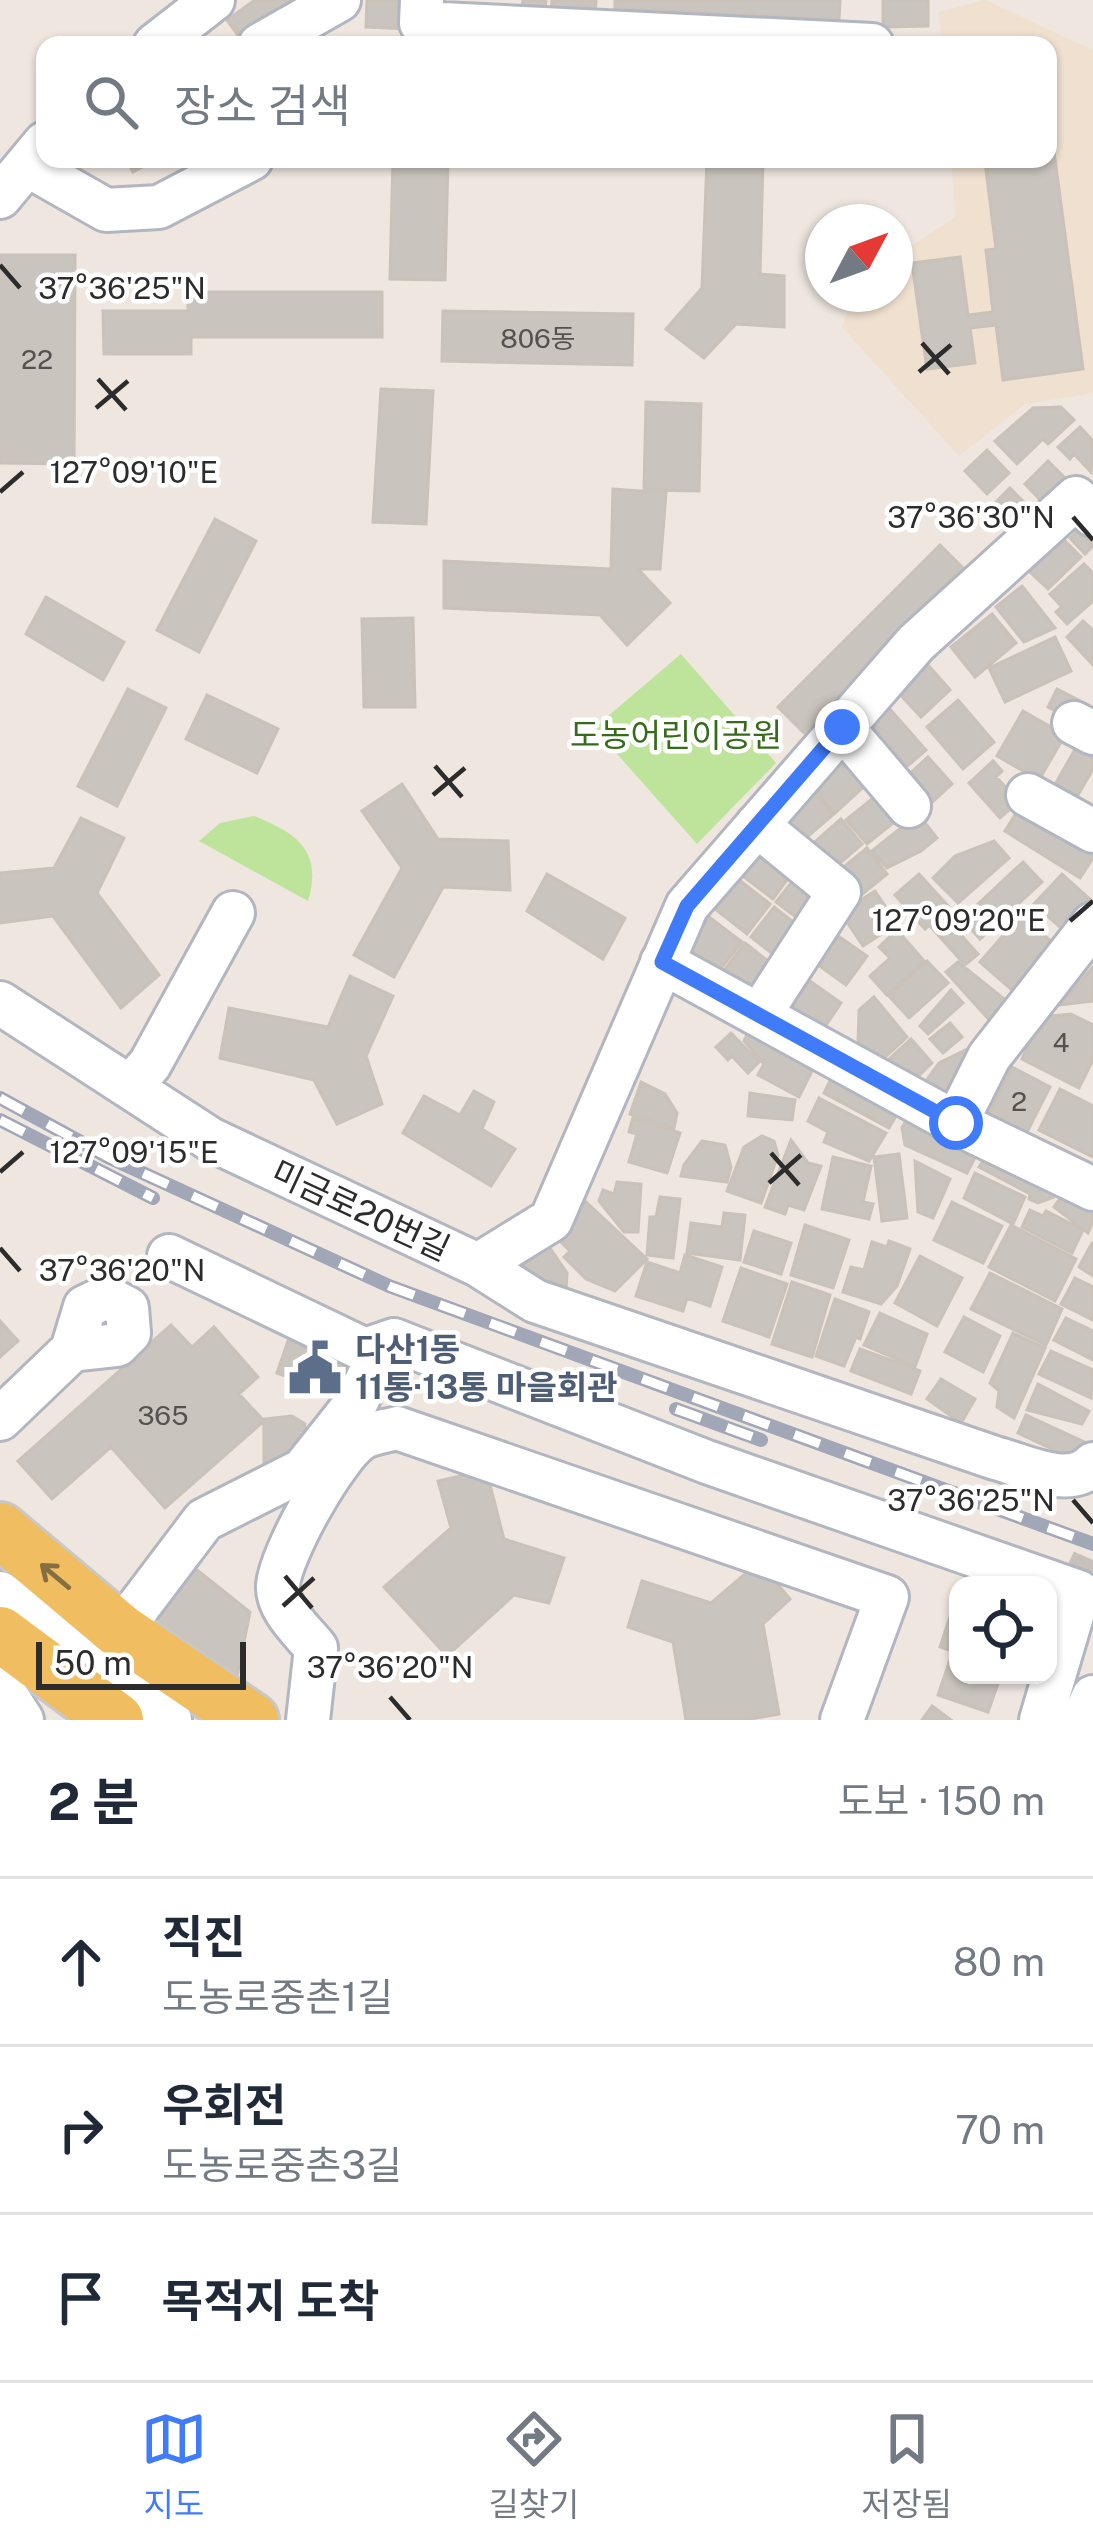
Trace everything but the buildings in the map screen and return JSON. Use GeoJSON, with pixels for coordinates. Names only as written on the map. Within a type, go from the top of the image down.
{"type":"FeatureCollection","features":[{"type":"Feature","properties":{"kind":"main road"},"geometry":{"type":"LineString","coordinates":[[0,1530],[121,1631],[251,1720]]}},
{"type":"Feature","properties":{"kind":"main road"},"geometry":{"type":"LineString","coordinates":[[0,1634],[116,1720]]}},
{"type":"Feature","properties":{"kind":"street"},"geometry":{"type":"LineString","coordinates":[[167,36],[213,0]]}},
{"type":"Feature","properties":{"kind":"street"},"geometry":{"type":"LineString","coordinates":[[276,36],[339,0]]}},
{"type":"Feature","properties":{"kind":"street"},"geometry":{"type":"LineString","coordinates":[[422,0],[422,23],[688,36]]}},
{"type":"Feature","properties":{"kind":"street"},"geometry":{"type":"LineString","coordinates":[[24,168],[106,210],[159,207],[234,168]]}},
{"type":"Feature","properties":{"kind":"street"},"geometry":{"type":"LineString","coordinates":[[478,1265],[551,1220],[687,906],[916,643],[1076,498],[1093,514]]}},
{"type":"Feature","properties":{"kind":"street"},"geometry":{"type":"LineString","coordinates":[[842,727],[910,806]]}},
{"type":"Feature","properties":{"kind":"street"},"geometry":{"type":"LineString","coordinates":[[1028,795],[1093,831]]}},
{"type":"Feature","properties":{"kind":"street"},"geometry":{"type":"LineString","coordinates":[[757,824],[839,892],[760,1014]]}},
{"type":"Feature","properties":{"kind":"street"},"geometry":{"type":"LineString","coordinates":[[130,1087],[150,1064],[233,913]]}},
{"type":"Feature","properties":{"kind":"street"},"geometry":{"type":"LineString","coordinates":[[956,1123],[989,1057],[1093,924]]}},
{"type":"Feature","properties":{"kind":"street"},"geometry":{"type":"LineString","coordinates":[[662,962],[956,1123],[1093,1189]]}},
{"type":"Feature","properties":{"kind":"street","name":"미금로20번길"},"geometry":{"type":"LineString","coordinates":[[0,1003],[211,1139],[478,1265],[536,1300],[995,1458],[1064,1477],[1085,1473],[1093,1464]]}},
{"type":"Feature","properties":{"kind":"street"},"geometry":{"type":"LineString","coordinates":[[169,1256],[365,1350],[394,1340],[707,1462],[1079,1592],[1041,1720]]}},
{"type":"Feature","properties":{"kind":"street"},"geometry":{"type":"LineString","coordinates":[[121,1631],[204,1520],[303,1470],[356,1403],[384,1344]]}},
{"type":"Feature","properties":{"kind":"street"},"geometry":{"type":"LineString","coordinates":[[0,1418],[72,1350]]}},
{"type":"Feature","properties":{"kind":"street"},"geometry":{"type":"LineString","coordinates":[[308,1720],[316,1648],[286,1612],[277,1587],[298,1528],[333,1471],[362,1438],[397,1428],[887,1597],[842,1720]]}},
{"type":"Feature","properties":{"kind":"street"},"geometry":{"type":"LineString","coordinates":[[0,1593],[66,1636],[170,1720]]}},
{"type":"Feature","properties":{"kind":"street"},"geometry":{"type":"LineString","coordinates":[[0,1686],[22,1720]]}},
{"type":"Feature","properties":{"kind":"street"},"geometry":{"type":"LineString","coordinates":[[1083,1720],[1093,1697]]}},
{"type":"Feature","properties":{"kind":"shaded area"},"geometry":{"type":"Polygon","coordinates":[[[985,0],[1093,50],[1093,393],[1025,404],[959,456],[842,327],[847,312],[913,312],[913,244],[956,217],[952,168],[1057,168],[1057,36],[941,36],[939,12],[985,0]]]}},
{"type":"Feature","properties":{"kind":"green space","name":"도농어린이공원"},"geometry":{"type":"Polygon","coordinates":[[[681,654],[776,763],[697,844],[594,728],[681,654]]]}},
{"type":"Feature","properties":{"kind":"green space"},"geometry":{"type":"Polygon","coordinates":[[[254,816],[283,829],[303,846],[312,869],[308,901],[199,841],[220,823],[254,816]]]}},
{"type":"Feature","properties":{"kind":"tunnel"},"geometry":{"type":"LineString","coordinates":[[1079,1592],[1093,1560]]}},
{"type":"Feature","properties":{"kind":"railway"},"geometry":{"type":"LineString","coordinates":[[0,1098],[110,1158],[389,1286],[1093,1544]]}},
{"type":"Feature","properties":{"kind":"railway"},"geometry":{"type":"LineString","coordinates":[[0,1120],[153,1198]]}},
{"type":"Feature","properties":{"kind":"railway"},"geometry":{"type":"LineString","coordinates":[[676,1409],[761,1440]]}},
{"type":"Feature","properties":{"kind":"place","name":"다산1동 11통·13통 마을회관"},"geometry":{"type":"Point","coordinates":[315,1368]}},
{"type":"Feature","properties":{"kind":"route"},"geometry":{"type":"LineString","coordinates":[[842,727],[687,906],[662,962],[956,1123]]}}]}
